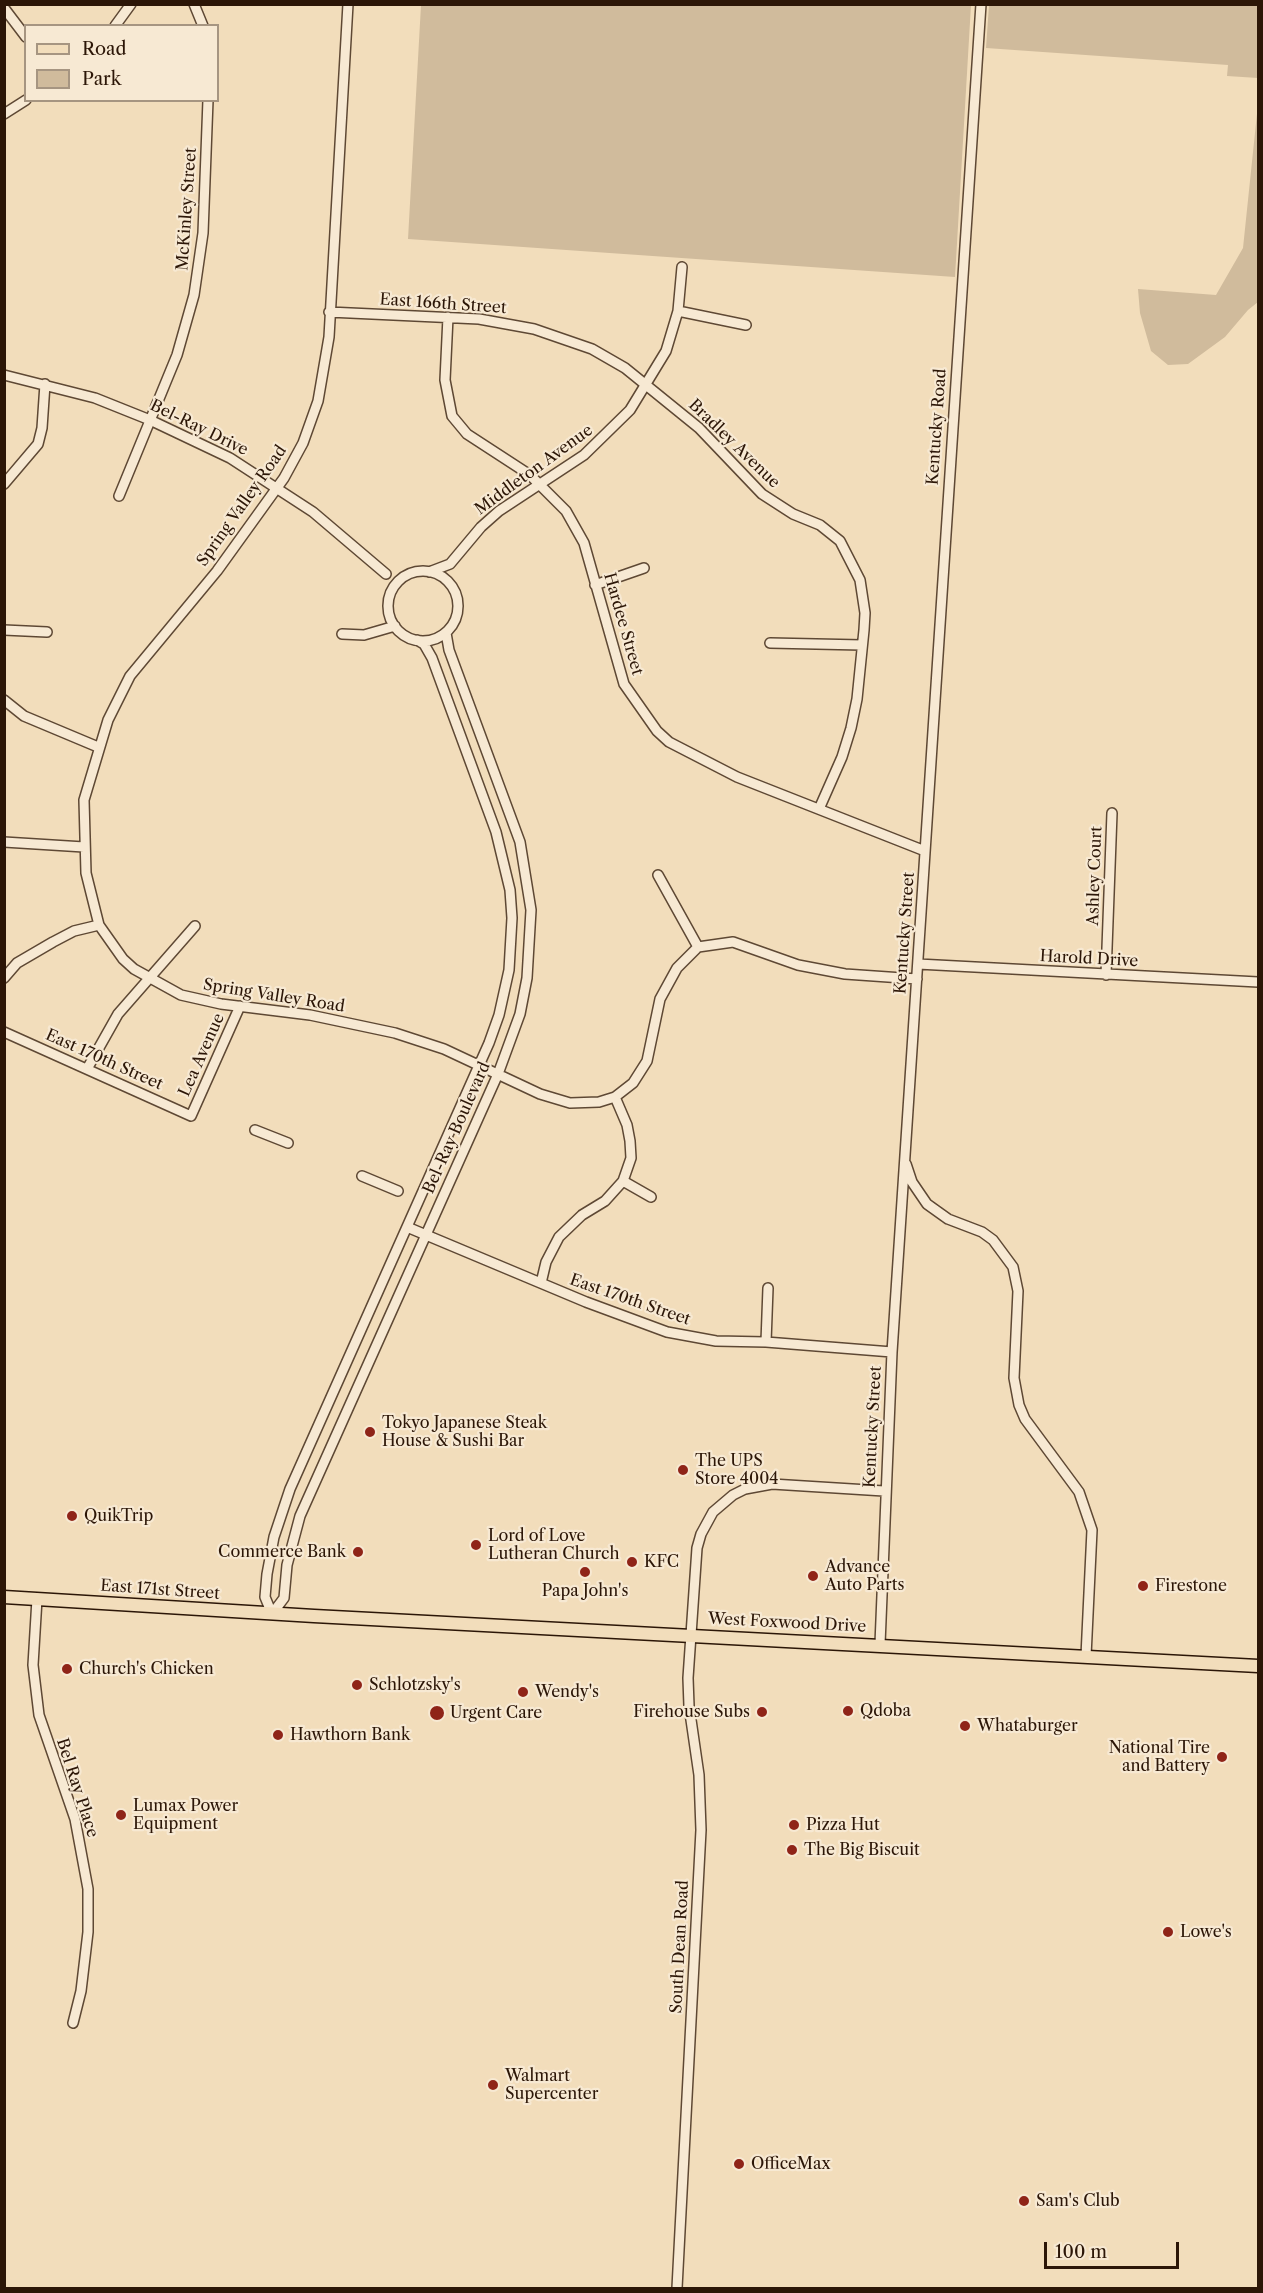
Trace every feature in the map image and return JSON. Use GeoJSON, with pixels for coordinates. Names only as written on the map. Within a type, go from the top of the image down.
{"type":"FeatureCollection","features":[{"type":"Feature","properties":{"kind":"main road","name":"East 171st Street"},"geometry":{"type":"LineString","coordinates":[[4,1597],[314,1616]]}},
{"type":"Feature","properties":{"kind":"main road","name":"West Foxwood Drive"},"geometry":{"type":"LineString","coordinates":[[314,1616],[880,1644],[1258,1666]]}},
{"type":"Feature","properties":{"kind":"street"},"geometry":{"type":"LineString","coordinates":[[116,24],[131,4]]}},
{"type":"Feature","properties":{"kind":"street"},"geometry":{"type":"LineString","coordinates":[[194,4],[201,24]]}},
{"type":"Feature","properties":{"kind":"street","name":"Spring Valley Road"},"geometry":{"type":"LineString","coordinates":[[348,4],[326,362],[318,401],[303,443],[278,487],[217,571],[130,676],[114,705],[98,747],[84,800],[84,847],[90,900],[99,925],[123,959],[148,978],[181,995],[202,1001],[310,1015],[371,1026],[444,1049],[555,1100],[584,1103],[615,1097]]}},
{"type":"Feature","properties":{"kind":"street","name":"Kentucky Road"},"geometry":{"type":"LineString","coordinates":[[925,851],[981,4]]}},
{"type":"Feature","properties":{"kind":"street"},"geometry":{"type":"LineString","coordinates":[[4,8],[24,34]]}},
{"type":"Feature","properties":{"kind":"street"},"geometry":{"type":"LineString","coordinates":[[4,114],[24,101]]}},
{"type":"Feature","properties":{"kind":"street","name":"McKinley Street"},"geometry":{"type":"LineString","coordinates":[[118,496],[177,355],[199,268],[203,233],[208,102]]}},
{"type":"Feature","properties":{"kind":"street","name":"Middleton Avenue"},"geometry":{"type":"LineString","coordinates":[[450,564],[481,527],[500,511],[584,455],[614,429],[646,387],[666,351],[678,311],[682,267]]}},
{"type":"Feature","properties":{"kind":"street"},"geometry":{"type":"LineString","coordinates":[[678,311],[746,325]]}},
{"type":"Feature","properties":{"kind":"street","name":"East 166th Street"},"geometry":{"type":"LineString","coordinates":[[329,312],[448,317],[510,324],[557,336],[608,357],[646,387]]}},
{"type":"Feature","properties":{"kind":"street","name":"Hardee Street"},"geometry":{"type":"LineString","coordinates":[[448,317],[445,380],[452,416],[467,434],[511,461],[541,484],[555,498],[576,527],[624,684],[657,731],[669,742],[736,777],[819,809],[885,838],[925,851]]}},
{"type":"Feature","properties":{"kind":"street","name":"Bel-Ray Drive"},"geometry":{"type":"LineString","coordinates":[[4,375],[45,384],[150,420],[230,458],[278,487],[346,538],[386,574]]}},
{"type":"Feature","properties":{"kind":"street"},"geometry":{"type":"LineString","coordinates":[[4,484],[38,444],[42,428],[45,384]]}},
{"type":"Feature","properties":{"kind":"street","name":"Bradley Avenue"},"geometry":{"type":"LineString","coordinates":[[646,387],[699,428],[762,494],[794,514],[820,525],[840,541],[854,564],[864,597],[859,683],[851,728],[842,757],[819,809]]}},
{"type":"Feature","properties":{"kind":"street"},"geometry":{"type":"LineString","coordinates":[[417,640],[432,640],[446,633],[457,616],[457,598],[450,564],[429,572]]}},
{"type":"Feature","properties":{"kind":"street"},"geometry":{"type":"LineString","coordinates":[[595,585],[644,568]]}},
{"type":"Feature","properties":{"kind":"street"},"geometry":{"type":"LineString","coordinates":[[390,595],[386,574],[405,576],[420,571],[429,572],[444,579],[454,590]]}},
{"type":"Feature","properties":{"kind":"street"},"geometry":{"type":"LineString","coordinates":[[342,634],[364,635],[395,626],[388,609],[390,595],[394,587],[405,576]]}},
{"type":"Feature","properties":{"kind":"street","name":"Bel-Ray Boulevard"},"geometry":{"type":"LineString","coordinates":[[272,1614],[265,1597],[267,1574],[282,1510],[479,1065],[499,1015],[509,970],[512,918],[506,866],[489,811],[432,658],[424,644],[408,637],[395,626]]}},
{"type":"Feature","properties":{"kind":"street"},"geometry":{"type":"LineString","coordinates":[[4,630],[47,632]]}},
{"type":"Feature","properties":{"kind":"street","name":"Bel-Ray Boulevard"},"geometry":{"type":"LineString","coordinates":[[272,1614],[284,1598],[288,1565],[300,1516],[498,1074],[520,1014],[527,978],[531,910],[524,862],[510,811],[449,650],[446,633]]}},
{"type":"Feature","properties":{"kind":"street"},"geometry":{"type":"LineString","coordinates":[[770,643],[862,645]]}},
{"type":"Feature","properties":{"kind":"street"},"geometry":{"type":"LineString","coordinates":[[4,700],[34,721],[98,747]]}},
{"type":"Feature","properties":{"kind":"street","name":"Ashley Court"},"geometry":{"type":"LineString","coordinates":[[1106,975],[1112,813]]}},
{"type":"Feature","properties":{"kind":"street"},"geometry":{"type":"LineString","coordinates":[[4,842],[84,847]]}},
{"type":"Feature","properties":{"kind":"street","name":"Kentucky Street"},"geometry":{"type":"LineString","coordinates":[[880,1644],[884,1491],[925,851]]}},
{"type":"Feature","properties":{"kind":"street"},"geometry":{"type":"LineString","coordinates":[[506,866],[524,862]]}},
{"type":"Feature","properties":{"kind":"street"},"geometry":{"type":"LineString","coordinates":[[658,875],[698,947]]}},
{"type":"Feature","properties":{"kind":"street"},"geometry":{"type":"LineString","coordinates":[[4,978],[17,963],[53,942],[74,931],[99,925]]}},
{"type":"Feature","properties":{"kind":"street"},"geometry":{"type":"LineString","coordinates":[[87,1068],[118,1014],[195,926]]}},
{"type":"Feature","properties":{"kind":"street"},"geometry":{"type":"LineString","coordinates":[[541,1283],[546,1262],[559,1237],[582,1215],[605,1201],[623,1181],[631,1158],[630,1141],[627,1125],[615,1097],[633,1083],[641,1073],[650,1049],[660,999],[677,968],[698,947],[732,942],[798,965],[845,974],[917,979]]}},
{"type":"Feature","properties":{"kind":"street","name":"Harold Drive"},"geometry":{"type":"LineString","coordinates":[[918,964],[1258,982]]}},
{"type":"Feature","properties":{"kind":"street","name":"Lea Avenue"},"geometry":{"type":"LineString","coordinates":[[191,1116],[240,1006]]}},
{"type":"Feature","properties":{"kind":"street","name":"East 170th Street"},"geometry":{"type":"LineString","coordinates":[[4,1032],[191,1116]]}},
{"type":"Feature","properties":{"kind":"street"},"geometry":{"type":"LineString","coordinates":[[255,1130],[288,1143]]}},
{"type":"Feature","properties":{"kind":"street"},"geometry":{"type":"LineString","coordinates":[[904,1160],[916,1189],[935,1210],[982,1232],[993,1240],[1013,1267],[1018,1291],[1014,1378],[1019,1405],[1025,1419],[1079,1492],[1092,1530],[1086,1656]]}},
{"type":"Feature","properties":{"kind":"street"},"geometry":{"type":"LineString","coordinates":[[362,1176],[398,1191]]}},
{"type":"Feature","properties":{"kind":"street"},"geometry":{"type":"LineString","coordinates":[[623,1181],[651,1197]]}},
{"type":"Feature","properties":{"kind":"street"},"geometry":{"type":"LineString","coordinates":[[902,1196],[916,1189]]}},
{"type":"Feature","properties":{"kind":"street"},"geometry":{"type":"LineString","coordinates":[[901,1211],[916,1189]]}},
{"type":"Feature","properties":{"kind":"street","name":"East 170th Street"},"geometry":{"type":"LineString","coordinates":[[407,1227],[667,1332],[716,1341],[766,1342],[892,1352]]}},
{"type":"Feature","properties":{"kind":"street"},"geometry":{"type":"LineString","coordinates":[[766,1342],[768,1288]]}},
{"type":"Feature","properties":{"kind":"street"},"geometry":{"type":"LineString","coordinates":[[337,1384],[354,1392]]}},
{"type":"Feature","properties":{"kind":"street","name":"South Dean Road"},"geometry":{"type":"LineString","coordinates":[[677,2289],[700,1830],[699,1775],[689,1706],[690,1635],[697,1548],[706,1523],[723,1503],[746,1489],[771,1484],[884,1491]]}},
{"type":"Feature","properties":{"kind":"street"},"geometry":{"type":"LineString","coordinates":[[282,1510],[300,1516]]}},
{"type":"Feature","properties":{"kind":"street","name":"Bel Ray Place"},"geometry":{"type":"LineString","coordinates":[[37,1599],[33,1665],[37,1705],[45,1737],[75,1819],[88,1899],[84,1970],[73,2023]]}},
{"type":"Feature","properties":{"kind":"green space"},"geometry":{"type":"Polygon","coordinates":[[[421,5],[971,5],[955,277],[408,239],[421,5]]]}},
{"type":"Feature","properties":{"kind":"green space"},"geometry":{"type":"Polygon","coordinates":[[[989,5],[1258,5],[1258,78],[1227,76],[1228,65],[986,48],[989,5]]]}},
{"type":"Feature","properties":{"kind":"green space"},"geometry":{"type":"Polygon","coordinates":[[[1258,104],[1258,302],[1225,337],[1188,364],[1168,365],[1151,351],[1140,313],[1138,289],[1216,295],[1243,248],[1258,104]]]}},
{"type":"Feature","properties":{"kind":"place","name":"Tokyo Japanese Steak House & Sushi Bar"},"geometry":{"type":"Point","coordinates":[370,1432]}},
{"type":"Feature","properties":{"kind":"place","name":"The UPS Store 4004"},"geometry":{"type":"Point","coordinates":[683,1470]}},
{"type":"Feature","properties":{"kind":"place","name":"QuikTrip"},"geometry":{"type":"Point","coordinates":[72,1516]}},
{"type":"Feature","properties":{"kind":"place","name":"Lord of Love Lutheran Church"},"geometry":{"type":"Point","coordinates":[476,1545]}},
{"type":"Feature","properties":{"kind":"place","name":"Commerce Bank"},"geometry":{"type":"Point","coordinates":[358,1552]}},
{"type":"Feature","properties":{"kind":"place","name":"KFC"},"geometry":{"type":"Point","coordinates":[632,1562]}},
{"type":"Feature","properties":{"kind":"place","name":"Papa John's"},"geometry":{"type":"Point","coordinates":[585,1572]}},
{"type":"Feature","properties":{"kind":"place","name":"Advance Auto Parts"},"geometry":{"type":"Point","coordinates":[813,1576]}},
{"type":"Feature","properties":{"kind":"place","name":"Firestone"},"geometry":{"type":"Point","coordinates":[1143,1586]}},
{"type":"Feature","properties":{"kind":"place","name":"Church's Chicken"},"geometry":{"type":"Point","coordinates":[67,1669]}},
{"type":"Feature","properties":{"kind":"place","name":"Schlotzsky's"},"geometry":{"type":"Point","coordinates":[357,1685]}},
{"type":"Feature","properties":{"kind":"place","name":"Wendy's"},"geometry":{"type":"Point","coordinates":[523,1692]}},
{"type":"Feature","properties":{"kind":"place","name":"Qdoba"},"geometry":{"type":"Point","coordinates":[848,1711]}},
{"type":"Feature","properties":{"kind":"place","name":"Firehouse Subs"},"geometry":{"type":"Point","coordinates":[762,1712]}},
{"type":"Feature","properties":{"kind":"place","name":"Urgent Care"},"geometry":{"type":"Point","coordinates":[437,1713]}},
{"type":"Feature","properties":{"kind":"place","name":"Whataburger"},"geometry":{"type":"Point","coordinates":[965,1726]}},
{"type":"Feature","properties":{"kind":"place","name":"Hawthorn Bank"},"geometry":{"type":"Point","coordinates":[278,1735]}},
{"type":"Feature","properties":{"kind":"place","name":"National Tire and Battery"},"geometry":{"type":"Point","coordinates":[1222,1757]}},
{"type":"Feature","properties":{"kind":"place","name":"Lumax Power Equipment"},"geometry":{"type":"Point","coordinates":[121,1815]}},
{"type":"Feature","properties":{"kind":"place","name":"Pizza Hut"},"geometry":{"type":"Point","coordinates":[794,1825]}},
{"type":"Feature","properties":{"kind":"place","name":"The Big Biscuit"},"geometry":{"type":"Point","coordinates":[792,1850]}},
{"type":"Feature","properties":{"kind":"place","name":"Lowe's"},"geometry":{"type":"Point","coordinates":[1168,1932]}},
{"type":"Feature","properties":{"kind":"place","name":"Walmart Supercenter"},"geometry":{"type":"Point","coordinates":[493,2085]}},
{"type":"Feature","properties":{"kind":"place","name":"OfficeMax"},"geometry":{"type":"Point","coordinates":[739,2164]}},
{"type":"Feature","properties":{"kind":"place","name":"Sam's Club"},"geometry":{"type":"Point","coordinates":[1024,2201]}}]}
